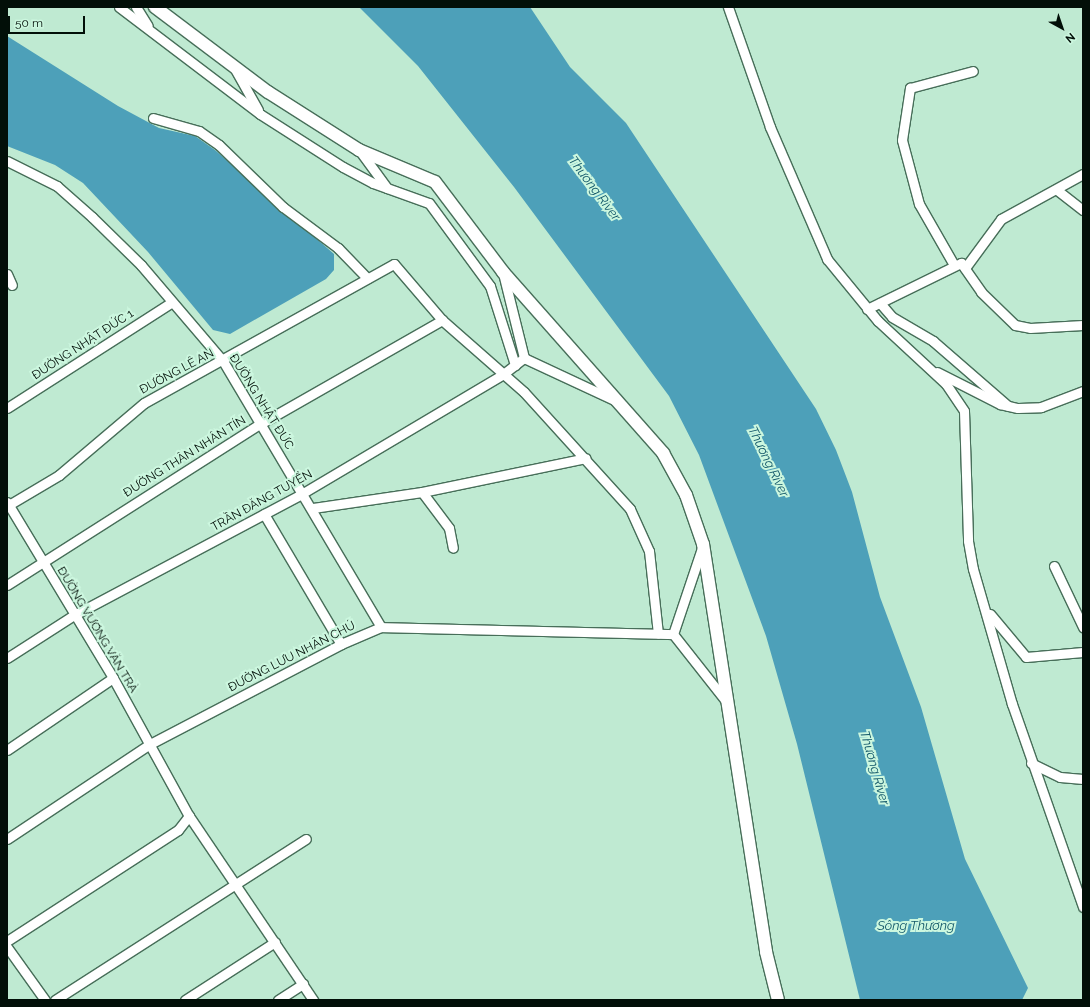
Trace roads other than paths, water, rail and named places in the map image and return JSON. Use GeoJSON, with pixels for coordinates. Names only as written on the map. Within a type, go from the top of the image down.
{"type":"FeatureCollection","features":[{"type":"Feature","properties":{"kind":"street"},"geometry":{"type":"LineString","coordinates":[[119,7],[260,114],[343,167],[387,188],[422,200],[443,217],[490,286],[515,365]]}},
{"type":"Feature","properties":{"kind":"street"},"geometry":{"type":"LineString","coordinates":[[136,7],[152,32]]}},
{"type":"Feature","properties":{"kind":"street"},"geometry":{"type":"LineString","coordinates":[[156,7],[233,66],[359,150],[435,182],[503,272],[663,453],[686,495],[703,544],[726,701],[766,952],[778,1000]]}},
{"type":"Feature","properties":{"kind":"street"},"geometry":{"type":"LineString","coordinates":[[728,7],[770,127],[816,236],[839,277],[867,310],[934,371],[957,398],[967,423],[968,540],[985,607],[1031,763],[1067,852],[1083,907]]}},
{"type":"Feature","properties":{"kind":"street"},"geometry":{"type":"LineString","coordinates":[[233,66],[260,114]]}},
{"type":"Feature","properties":{"kind":"street"},"geometry":{"type":"LineString","coordinates":[[954,265],[919,204],[902,140],[910,88],[973,71]]}},
{"type":"Feature","properties":{"kind":"street"},"geometry":{"type":"LineString","coordinates":[[153,118],[198,131],[219,145],[283,207],[338,248],[367,278]]}},
{"type":"Feature","properties":{"kind":"street"},"geometry":{"type":"LineString","coordinates":[[359,150],[387,188]]}},
{"type":"Feature","properties":{"kind":"street","name":"ĐƯỜNG NHẬT ĐỨC"},"geometry":{"type":"LineString","coordinates":[[7,161],[70,196],[141,265],[223,362],[303,493],[314,508],[382,627]]}},
{"type":"Feature","properties":{"kind":"street"},"geometry":{"type":"LineString","coordinates":[[965,268],[1001,219],[1057,190],[1083,174]]}},
{"type":"Feature","properties":{"kind":"street"},"geometry":{"type":"LineString","coordinates":[[1057,190],[1083,210]]}},
{"type":"Feature","properties":{"kind":"street","name":"ĐƯỜNG LÊ AN"},"geometry":{"type":"LineString","coordinates":[[8,504],[59,475],[133,410],[223,362],[391,264],[400,266],[442,320]]}},
{"type":"Feature","properties":{"kind":"street"},"geometry":{"type":"LineString","coordinates":[[867,310],[954,265],[962,264],[981,292],[1015,325],[1030,328],[1083,325]]}},
{"type":"Feature","properties":{"kind":"street"},"geometry":{"type":"LineString","coordinates":[[503,272],[524,358],[618,402]]}},
{"type":"Feature","properties":{"kind":"street"},"geometry":{"type":"LineString","coordinates":[[7,274],[12,285]]}},
{"type":"Feature","properties":{"kind":"street","name":"ĐƯỜNG NHẬT ĐỨC 1"},"geometry":{"type":"LineString","coordinates":[[7,408],[172,302]]}},
{"type":"Feature","properties":{"kind":"street"},"geometry":{"type":"LineString","coordinates":[[880,303],[892,317],[933,341],[1008,406]]}},
{"type":"Feature","properties":{"kind":"street"},"geometry":{"type":"LineString","coordinates":[[442,320],[502,375],[524,392],[586,458],[630,509],[645,536],[654,585],[658,634]]}},
{"type":"Feature","properties":{"kind":"street","name":"ĐƯỜNG THÂN NHÂN TÍN"},"geometry":{"type":"LineString","coordinates":[[7,585],[260,424],[442,320]]}},
{"type":"Feature","properties":{"kind":"street","name":"TRẦN ĐĂNG TUYỂN"},"geometry":{"type":"LineString","coordinates":[[7,658],[74,615],[303,493],[502,375],[524,358]]}},
{"type":"Feature","properties":{"kind":"street"},"geometry":{"type":"LineString","coordinates":[[934,371],[1008,406],[1041,407],[1083,391]]}},
{"type":"Feature","properties":{"kind":"street"},"geometry":{"type":"LineString","coordinates":[[314,508],[422,492],[586,458]]}},
{"type":"Feature","properties":{"kind":"street"},"geometry":{"type":"LineString","coordinates":[[422,492],[446,524],[453,548]]}},
{"type":"Feature","properties":{"kind":"street","name":"ĐƯỜNG VƯƠNG VĂN TRÀ"},"geometry":{"type":"LineString","coordinates":[[8,504],[113,678],[189,816],[237,885],[313,1000]]}},
{"type":"Feature","properties":{"kind":"street"},"geometry":{"type":"LineString","coordinates":[[264,514],[341,644]]}},
{"type":"Feature","properties":{"kind":"street"},"geometry":{"type":"LineString","coordinates":[[703,544],[673,634],[726,701]]}},
{"type":"Feature","properties":{"kind":"street"},"geometry":{"type":"LineString","coordinates":[[1054,566],[1083,627]]}},
{"type":"Feature","properties":{"kind":"street"},"geometry":{"type":"LineString","coordinates":[[985,607],[1026,657],[1083,652]]}},
{"type":"Feature","properties":{"kind":"street","name":"ĐƯỜNG LƯU NHÂN CHÚ"},"geometry":{"type":"LineString","coordinates":[[7,839],[150,744],[341,644],[382,627],[673,634]]}},
{"type":"Feature","properties":{"kind":"street"},"geometry":{"type":"LineString","coordinates":[[7,750],[113,678]]}},
{"type":"Feature","properties":{"kind":"street"},"geometry":{"type":"LineString","coordinates":[[1031,763],[1060,777],[1083,779]]}},
{"type":"Feature","properties":{"kind":"street"},"geometry":{"type":"LineString","coordinates":[[7,941],[178,830],[189,816]]}},
{"type":"Feature","properties":{"kind":"street"},"geometry":{"type":"LineString","coordinates":[[55,1000],[237,885],[306,839]]}},
{"type":"Feature","properties":{"kind":"street"},"geometry":{"type":"LineString","coordinates":[[185,1000],[275,942]]}},
{"type":"Feature","properties":{"kind":"street"},"geometry":{"type":"LineString","coordinates":[[7,947],[45,1000]]}},
{"type":"Feature","properties":{"kind":"street"},"geometry":{"type":"LineString","coordinates":[[278,1000],[303,984]]}},
{"type":"Feature","properties":{"kind":"water","name":"Sông Thương"},"geometry":{"type":"Polygon","coordinates":[[[359,7],[530,7],[570,67],[626,123],[816,409],[836,450],[852,492],[880,597],[921,707],[965,859],[1028,988],[1022,1000],[860,1000],[797,744],[766,636],[699,455],[669,396],[514,187],[418,66],[359,7]]]}},
{"type":"Feature","properties":{"kind":"water"},"geometry":{"type":"Polygon","coordinates":[[[7,36],[118,106],[159,128],[195,136],[215,150],[334,254],[334,270],[326,279],[230,334],[213,330],[148,252],[83,183],[55,165],[7,146],[7,36]]]}},
{"type":"Feature","properties":{"kind":"water label","name":"Thương River"},"geometry":{"type":"Point","coordinates":[594,189]}},
{"type":"Feature","properties":{"kind":"water label","name":"Thương River"},"geometry":{"type":"Point","coordinates":[768,462]}},
{"type":"Feature","properties":{"kind":"water label","name":"Thương River"},"geometry":{"type":"Point","coordinates":[874,768]}}]}
